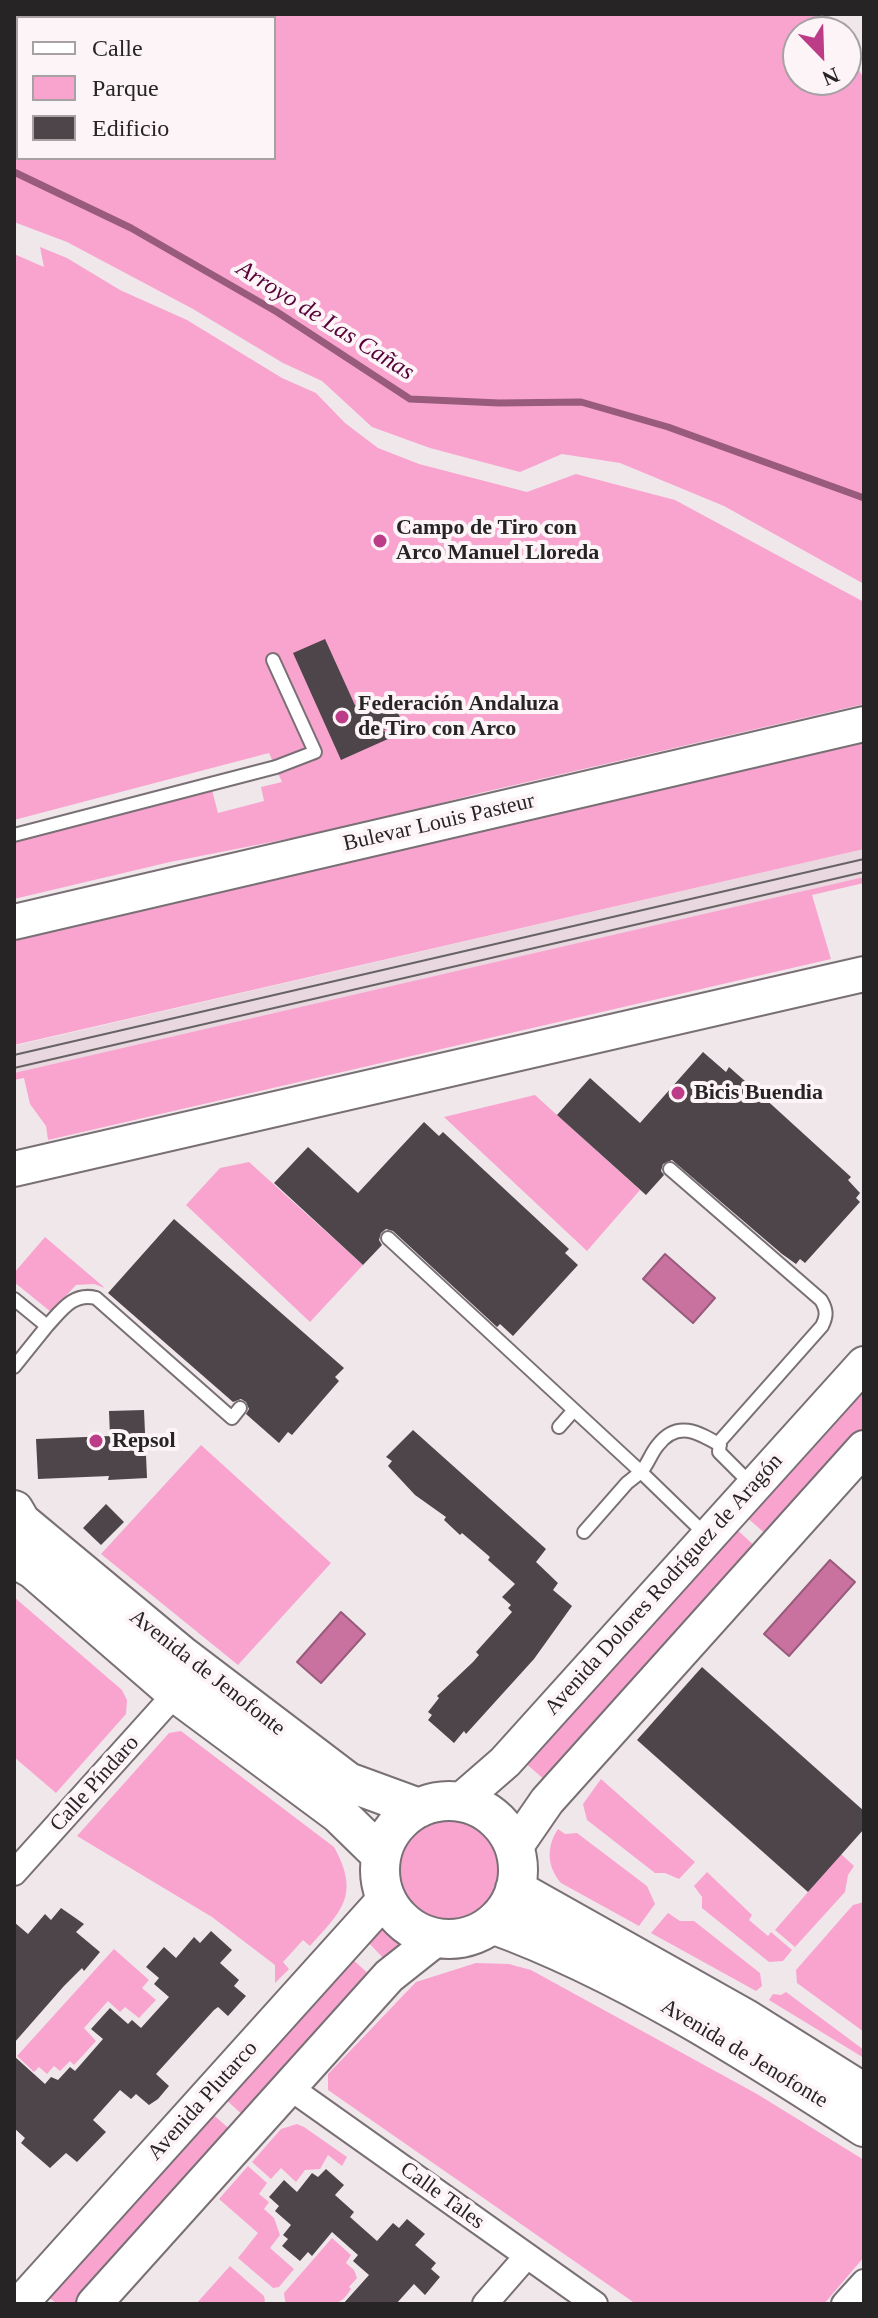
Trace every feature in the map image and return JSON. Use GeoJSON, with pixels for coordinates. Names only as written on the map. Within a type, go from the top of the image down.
{"type":"FeatureCollection","features":[{"type":"Feature","properties":{"kind":"main road","name":"Bulevar Louis Pasteur"},"geometry":{"type":"LineString","coordinates":[[14,922],[864,724]]}},
{"type":"Feature","properties":{"kind":"main road"},"geometry":{"type":"LineString","coordinates":[[14,1169],[864,974]]}},
{"type":"Feature","properties":{"kind":"main road","name":"Avenida Dolores Rodríguez de Aragón"},"geometry":{"type":"LineString","coordinates":[[459,1802],[505,1762],[864,1364]]}},
{"type":"Feature","properties":{"kind":"main road"},"geometry":{"type":"LineString","coordinates":[[516,1846],[547,1801],[864,1448]]}},
{"type":"Feature","properties":{"kind":"main road","name":"Avenida de Jenofonte"},"geometry":{"type":"LineString","coordinates":[[14,1510],[21,1522],[181,1655],[348,1782],[419,1808]]}},
{"type":"Feature","properties":{"kind":"main road","name":"Avenida de Jenofonte"},"geometry":{"type":"LineString","coordinates":[[14,1558],[33,1569],[176,1693],[339,1814],[381,1855]]}},
{"type":"Feature","properties":{"kind":"main road"},"geometry":{"type":"LineString","coordinates":[[459,1802],[481,1809],[502,1825],[516,1846],[520,1867],[507,1908],[492,1924],[466,1937],[437,1938],[422,1934],[400,1920],[385,1899],[380,1881],[381,1855],[394,1828],[419,1808],[431,1803],[459,1802]]}},
{"type":"Feature","properties":{"kind":"main road","name":"Avenida de Jenofonte"},"geometry":{"type":"LineString","coordinates":[[515,1889],[746,2019],[864,2093]]}},
{"type":"Feature","properties":{"kind":"main road","name":"Avenida Plutarco"},"geometry":{"type":"LineString","coordinates":[[20,2304],[385,1899]]}},
{"type":"Feature","properties":{"kind":"main road","name":"Avenida de Jenofonte"},"geometry":{"type":"LineString","coordinates":[[492,1924],[532,1938],[677,2011],[864,2127]]}},
{"type":"Feature","properties":{"kind":"main road"},"geometry":{"type":"LineString","coordinates":[[94,2304],[389,1976],[437,1938]]}},
{"type":"Feature","properties":{"kind":"street","name":"Calle Píndaro"},"geometry":{"type":"LineString","coordinates":[[14,1873],[176,1693]]}},
{"type":"Feature","properties":{"kind":"street","name":"Calle Tales"},"geometry":{"type":"LineString","coordinates":[[289,2087],[595,2304]]}},
{"type":"Feature","properties":{"kind":"street"},"geometry":{"type":"LineString","coordinates":[[485,2304],[526,2257]]}},
{"type":"Feature","properties":{"kind":"street"},"geometry":{"type":"LineString","coordinates":[[844,2304],[864,2282]]}},
{"type":"Feature","properties":{"kind":"lane"},"geometry":{"type":"LineString","coordinates":[[14,835],[276,767],[315,752],[273,660]]}},
{"type":"Feature","properties":{"kind":"lane"},"geometry":{"type":"LineString","coordinates":[[670,1169],[821,1300],[826,1309],[822,1326],[720,1441],[719,1452],[753,1486]]}},
{"type":"Feature","properties":{"kind":"lane"},"geometry":{"type":"LineString","coordinates":[[388,1238],[707,1537]]}},
{"type":"Feature","properties":{"kind":"lane"},"geometry":{"type":"LineString","coordinates":[[14,1367],[70,1302],[85,1296],[96,1298],[232,1418],[240,1408]]}},
{"type":"Feature","properties":{"kind":"lane"},"geometry":{"type":"LineString","coordinates":[[14,1299],[47,1326]]}},
{"type":"Feature","properties":{"kind":"lane"},"geometry":{"type":"LineString","coordinates":[[559,1427],[574,1410]]}},
{"type":"Feature","properties":{"kind":"lane"},"geometry":{"type":"LineString","coordinates":[[584,1532],[627,1483],[641,1472],[657,1445],[672,1433],[686,1428],[720,1445]]}},
{"type":"Feature","properties":{"kind":"shaded area"},"geometry":{"type":"Polygon","coordinates":[[[864,849],[864,877],[14,1073],[14,1046],[864,849]]]}},
{"type":"Feature","properties":{"kind":"shaded area"},"geometry":{"type":"Polygon","coordinates":[[[665,1254],[715,1298],[693,1323],[643,1279],[665,1254]]]}},
{"type":"Feature","properties":{"kind":"shaded area"},"geometry":{"type":"Polygon","coordinates":[[[830,1560],[855,1582],[789,1656],[764,1634],[830,1560]]]}},
{"type":"Feature","properties":{"kind":"shaded area"},"geometry":{"type":"Polygon","coordinates":[[[341,1612],[365,1634],[321,1683],[297,1662],[341,1612]]]}},
{"type":"Feature","properties":{"kind":"green space"},"geometry":{"type":"Polygon","coordinates":[[[14,14],[827,14],[782,16],[782,96],[862,96],[862,75],[864,79],[864,584],[724,506],[620,463],[562,454],[520,472],[430,448],[372,427],[322,381],[283,363],[193,309],[67,242],[14,222],[14,14]]]}},
{"type":"Feature","properties":{"kind":"green space"},"geometry":{"type":"Polygon","coordinates":[[[40,247],[67,258],[120,290],[187,320],[282,378],[316,393],[345,423],[378,448],[419,464],[527,492],[576,474],[675,500],[864,602],[864,704],[480,793],[358,825],[170,862],[14,899],[14,842],[212,790],[218,813],[264,801],[261,787],[282,782],[269,753],[14,820],[14,254],[44,267],[40,247]]]}},
{"type":"Feature","properties":{"kind":"green space"},"geometry":{"type":"Polygon","coordinates":[[[864,742],[864,849],[14,1045],[14,938],[864,742]]]}},
{"type":"Feature","properties":{"kind":"green space"},"geometry":{"type":"Polygon","coordinates":[[[864,877],[864,883],[812,895],[831,959],[48,1140],[46,1126],[30,1104],[24,1078],[14,1080],[14,1073],[864,877]]]}},
{"type":"Feature","properties":{"kind":"green space"},"geometry":{"type":"Polygon","coordinates":[[[535,1095],[640,1190],[587,1251],[444,1117],[535,1095]]]}},
{"type":"Feature","properties":{"kind":"green space"},"geometry":{"type":"Polygon","coordinates":[[[249,1162],[363,1265],[310,1322],[186,1205],[220,1168],[249,1162]]]}},
{"type":"Feature","properties":{"kind":"green space"},"geometry":{"type":"Polygon","coordinates":[[[45,1237],[105,1288],[94,1284],[76,1285],[51,1312],[14,1282],[14,1273],[45,1237]]]}},
{"type":"Feature","properties":{"kind":"green space"},"geometry":{"type":"Polygon","coordinates":[[[864,1381],[864,1429],[768,1536],[744,1515],[864,1381]]]}},
{"type":"Feature","properties":{"kind":"green space"},"geometry":{"type":"Polygon","coordinates":[[[201,1445],[331,1563],[238,1665],[101,1554],[201,1445]]]}},
{"type":"Feature","properties":{"kind":"green space"},"geometry":{"type":"Polygon","coordinates":[[[734,1527],[757,1548],[546,1781],[523,1761],[734,1527]]]}},
{"type":"Feature","properties":{"kind":"green space"},"geometry":{"type":"Polygon","coordinates":[[[14,1597],[122,1690],[127,1700],[126,1714],[56,1793],[14,1757],[14,1597]]]}},
{"type":"Feature","properties":{"kind":"green space"},"geometry":{"type":"Polygon","coordinates":[[[181,1731],[334,1847],[342,1863],[347,1889],[339,1911],[310,1946],[303,1940],[283,1962],[289,1969],[275,1983],[275,1965],[212,1917],[77,1836],[169,1733],[181,1731]]]}},
{"type":"Feature","properties":{"kind":"green space"},"geometry":{"type":"Polygon","coordinates":[[[601,1779],[695,1862],[679,1879],[665,1873],[655,1873],[587,1820],[583,1804],[601,1779]]]}},
{"type":"Feature","properties":{"kind":"green space"},"geometry":{"type":"Polygon","coordinates":[[[449,1809],[471,1814],[490,1826],[502,1845],[507,1867],[502,1889],[490,1908],[471,1920],[449,1925],[427,1920],[408,1908],[396,1889],[391,1867],[396,1845],[408,1826],[427,1814],[449,1809]]]}},
{"type":"Feature","properties":{"kind":"green space"},"geometry":{"type":"Polygon","coordinates":[[[558,1829],[565,1834],[577,1833],[647,1886],[655,1904],[639,1926],[561,1883],[550,1857],[551,1843],[558,1829]]]}},
{"type":"Feature","properties":{"kind":"green space"},"geometry":{"type":"Polygon","coordinates":[[[841,1854],[854,1866],[848,1875],[845,1892],[795,1947],[775,1930],[841,1854]]]}},
{"type":"Feature","properties":{"kind":"green space"},"geometry":{"type":"Polygon","coordinates":[[[707,1872],[752,1915],[749,1920],[768,1936],[771,1932],[792,1950],[783,1961],[769,1962],[702,1908],[702,1897],[694,1886],[707,1872]]]}},
{"type":"Feature","properties":{"kind":"green space"},"geometry":{"type":"Polygon","coordinates":[[[864,1902],[864,2032],[797,1983],[796,1970],[853,1905],[864,1902]]]}},
{"type":"Feature","properties":{"kind":"green space"},"geometry":{"type":"Polygon","coordinates":[[[668,1913],[680,1921],[694,1921],[760,1973],[762,1986],[756,1991],[651,1933],[668,1913]]]}},
{"type":"Feature","properties":{"kind":"green space"},"geometry":{"type":"Polygon","coordinates":[[[380,1917],[412,1944],[387,1962],[364,1938],[380,1917]]]}},
{"type":"Feature","properties":{"kind":"green space"},"geometry":{"type":"Polygon","coordinates":[[[114,1949],[149,1980],[142,1988],[156,2000],[139,2018],[125,2007],[120,2012],[108,2001],[84,2028],[96,2041],[74,2065],[70,2061],[60,2071],[54,2066],[47,2074],[39,2067],[34,2072],[17,2056],[114,1949]]]}},
{"type":"Feature","properties":{"kind":"green space"},"geometry":{"type":"Polygon","coordinates":[[[349,1956],[372,1977],[246,2118],[223,2097],[349,1956]]]}},
{"type":"Feature","properties":{"kind":"green space"},"geometry":{"type":"Polygon","coordinates":[[[476,1963],[509,1964],[531,1970],[757,2094],[864,2160],[864,2257],[824,2304],[636,2304],[328,2090],[328,2074],[416,1982],[476,1963]]]}},
{"type":"Feature","properties":{"kind":"green space"},"geometry":{"type":"Polygon","coordinates":[[[786,1992],[864,2050],[864,2058],[769,2000],[773,1994],[786,1992]]]}},
{"type":"Feature","properties":{"kind":"green space"},"geometry":{"type":"Polygon","coordinates":[[[209,2111],[233,2132],[81,2304],[57,2304],[46,2295],[209,2111]]]}},
{"type":"Feature","properties":{"kind":"green space"},"geometry":{"type":"Polygon","coordinates":[[[297,2124],[347,2157],[342,2166],[328,2155],[320,2169],[305,2170],[296,2182],[281,2168],[271,2179],[252,2162],[281,2129],[297,2124]]]}},
{"type":"Feature","properties":{"kind":"green space"},"geometry":{"type":"Polygon","coordinates":[[[248,2166],[267,2183],[259,2194],[269,2202],[264,2209],[274,2218],[280,2235],[270,2248],[294,2269],[279,2287],[273,2288],[238,2258],[258,2233],[219,2199],[248,2166]]]}},
{"type":"Feature","properties":{"kind":"green space"},"geometry":{"type":"Polygon","coordinates":[[[332,2238],[351,2255],[346,2263],[357,2278],[349,2287],[351,2289],[336,2303],[288,2304],[284,2293],[332,2238]]]}},
{"type":"Feature","properties":{"kind":"green space"},"geometry":{"type":"Polygon","coordinates":[[[230,2266],[264,2296],[265,2301],[262,2304],[196,2304],[230,2266]]]}},
{"type":"Feature","properties":{"kind":"building"},"geometry":{"type":"Polygon","coordinates":[[[325,639],[359,714],[392,699],[402,722],[384,730],[388,739],[341,760],[293,653],[325,639]]]}},
{"type":"Feature","properties":{"kind":"building"},"geometry":{"type":"Polygon","coordinates":[[[703,1052],[726,1072],[729,1067],[761,1095],[851,1177],[848,1180],[860,1193],[856,1198],[860,1202],[805,1263],[800,1259],[796,1264],[782,1254],[672,1160],[663,1164],[661,1171],[664,1175],[646,1195],[557,1115],[590,1078],[640,1123],[703,1052]]]}},
{"type":"Feature","properties":{"kind":"building"},"geometry":{"type":"Polygon","coordinates":[[[424,1122],[439,1136],[443,1132],[569,1249],[565,1253],[578,1265],[513,1336],[500,1324],[497,1327],[393,1231],[386,1229],[381,1233],[379,1240],[382,1245],[363,1265],[274,1183],[308,1147],[358,1193],[424,1122]]]}},
{"type":"Feature","properties":{"kind":"building"},"geometry":{"type":"Polygon","coordinates":[[[174,1219],[344,1368],[335,1377],[339,1381],[292,1435],[288,1432],[279,1443],[246,1414],[249,1409],[246,1402],[241,1399],[233,1402],[108,1293],[174,1219]]]}},
{"type":"Feature","properties":{"kind":"building"},"geometry":{"type":"Polygon","coordinates":[[[144,1410],[147,1478],[38,1479],[36,1439],[110,1436],[109,1411],[144,1410]]]}},
{"type":"Feature","properties":{"kind":"building"},"geometry":{"type":"Polygon","coordinates":[[[413,1430],[546,1549],[536,1562],[558,1583],[553,1590],[572,1606],[534,1659],[466,1734],[464,1731],[454,1743],[428,1720],[432,1715],[428,1712],[439,1698],[437,1696],[473,1662],[479,1655],[476,1652],[512,1612],[508,1608],[511,1605],[502,1597],[515,1584],[488,1560],[490,1557],[444,1520],[446,1517],[415,1495],[388,1466],[392,1461],[386,1457],[413,1430]]]}},
{"type":"Feature","properties":{"kind":"building"},"geometry":{"type":"Polygon","coordinates":[[[106,1504],[124,1522],[101,1545],[83,1528],[106,1504]]]}},
{"type":"Feature","properties":{"kind":"building"},"geometry":{"type":"Polygon","coordinates":[[[702,1667],[864,1811],[864,1829],[808,1892],[637,1740],[702,1667]]]}},
{"type":"Feature","properties":{"kind":"building"},"geometry":{"type":"Polygon","coordinates":[[[61,1908],[84,1924],[76,1932],[100,1952],[84,1971],[82,1968],[64,1986],[14,2043],[14,1922],[28,1934],[45,1914],[51,1920],[61,1908]]]}},
{"type":"Feature","properties":{"kind":"building"},"geometry":{"type":"Polygon","coordinates":[[[211,1931],[232,1950],[220,1963],[239,1980],[234,1986],[246,1996],[228,2016],[218,2007],[214,2010],[156,2074],[169,2086],[158,2099],[149,2105],[136,2094],[131,2099],[120,2090],[93,2120],[106,2132],[77,2162],[66,2153],[50,2168],[21,2143],[25,2138],[14,2128],[14,2056],[45,2084],[51,2077],[58,2080],[70,2067],[75,2071],[103,2039],[91,2029],[110,2008],[128,2024],[132,2020],[141,2028],[169,1997],[154,1984],[159,1978],[146,1967],[164,1947],[176,1958],[194,1937],[200,1943],[211,1931]]]}},
{"type":"Feature","properties":{"kind":"building"},"geometry":{"type":"Polygon","coordinates":[[[326,2169],[344,2185],[335,2195],[354,2212],[350,2217],[377,2241],[393,2223],[399,2228],[407,2219],[425,2234],[415,2245],[436,2263],[431,2269],[440,2277],[425,2295],[414,2284],[396,2304],[343,2304],[369,2275],[353,2261],[358,2255],[332,2232],[312,2256],[308,2252],[300,2261],[282,2246],[288,2239],[283,2235],[291,2225],[275,2211],[279,2206],[269,2197],[284,2180],[297,2192],[312,2173],[318,2177],[326,2169]]]}},
{"type":"Feature","properties":{"kind":"waterway","name":"Arroyo de Las Cañas"},"geometry":{"type":"LineString","coordinates":[[14,172],[131,228],[277,312],[410,399],[499,403],[581,402],[668,427],[864,498]]}},
{"type":"Feature","properties":{"kind":"tram line"},"geometry":{"type":"LineString","coordinates":[[14,1055],[864,859]]}},
{"type":"Feature","properties":{"kind":"tram line"},"geometry":{"type":"LineString","coordinates":[[14,1068],[864,872]]}},
{"type":"Feature","properties":{"kind":"place","name":"Campo de Tiro con Arco Manuel Lloreda"},"geometry":{"type":"Point","coordinates":[380,541]}},
{"type":"Feature","properties":{"kind":"place","name":"Federación Andaluza de Tiro con Arco"},"geometry":{"type":"Point","coordinates":[342,717]}},
{"type":"Feature","properties":{"kind":"place","name":"Bicis Buendia"},"geometry":{"type":"Point","coordinates":[678,1093]}},
{"type":"Feature","properties":{"kind":"place","name":"Repsol"},"geometry":{"type":"Point","coordinates":[96,1441]}}]}
